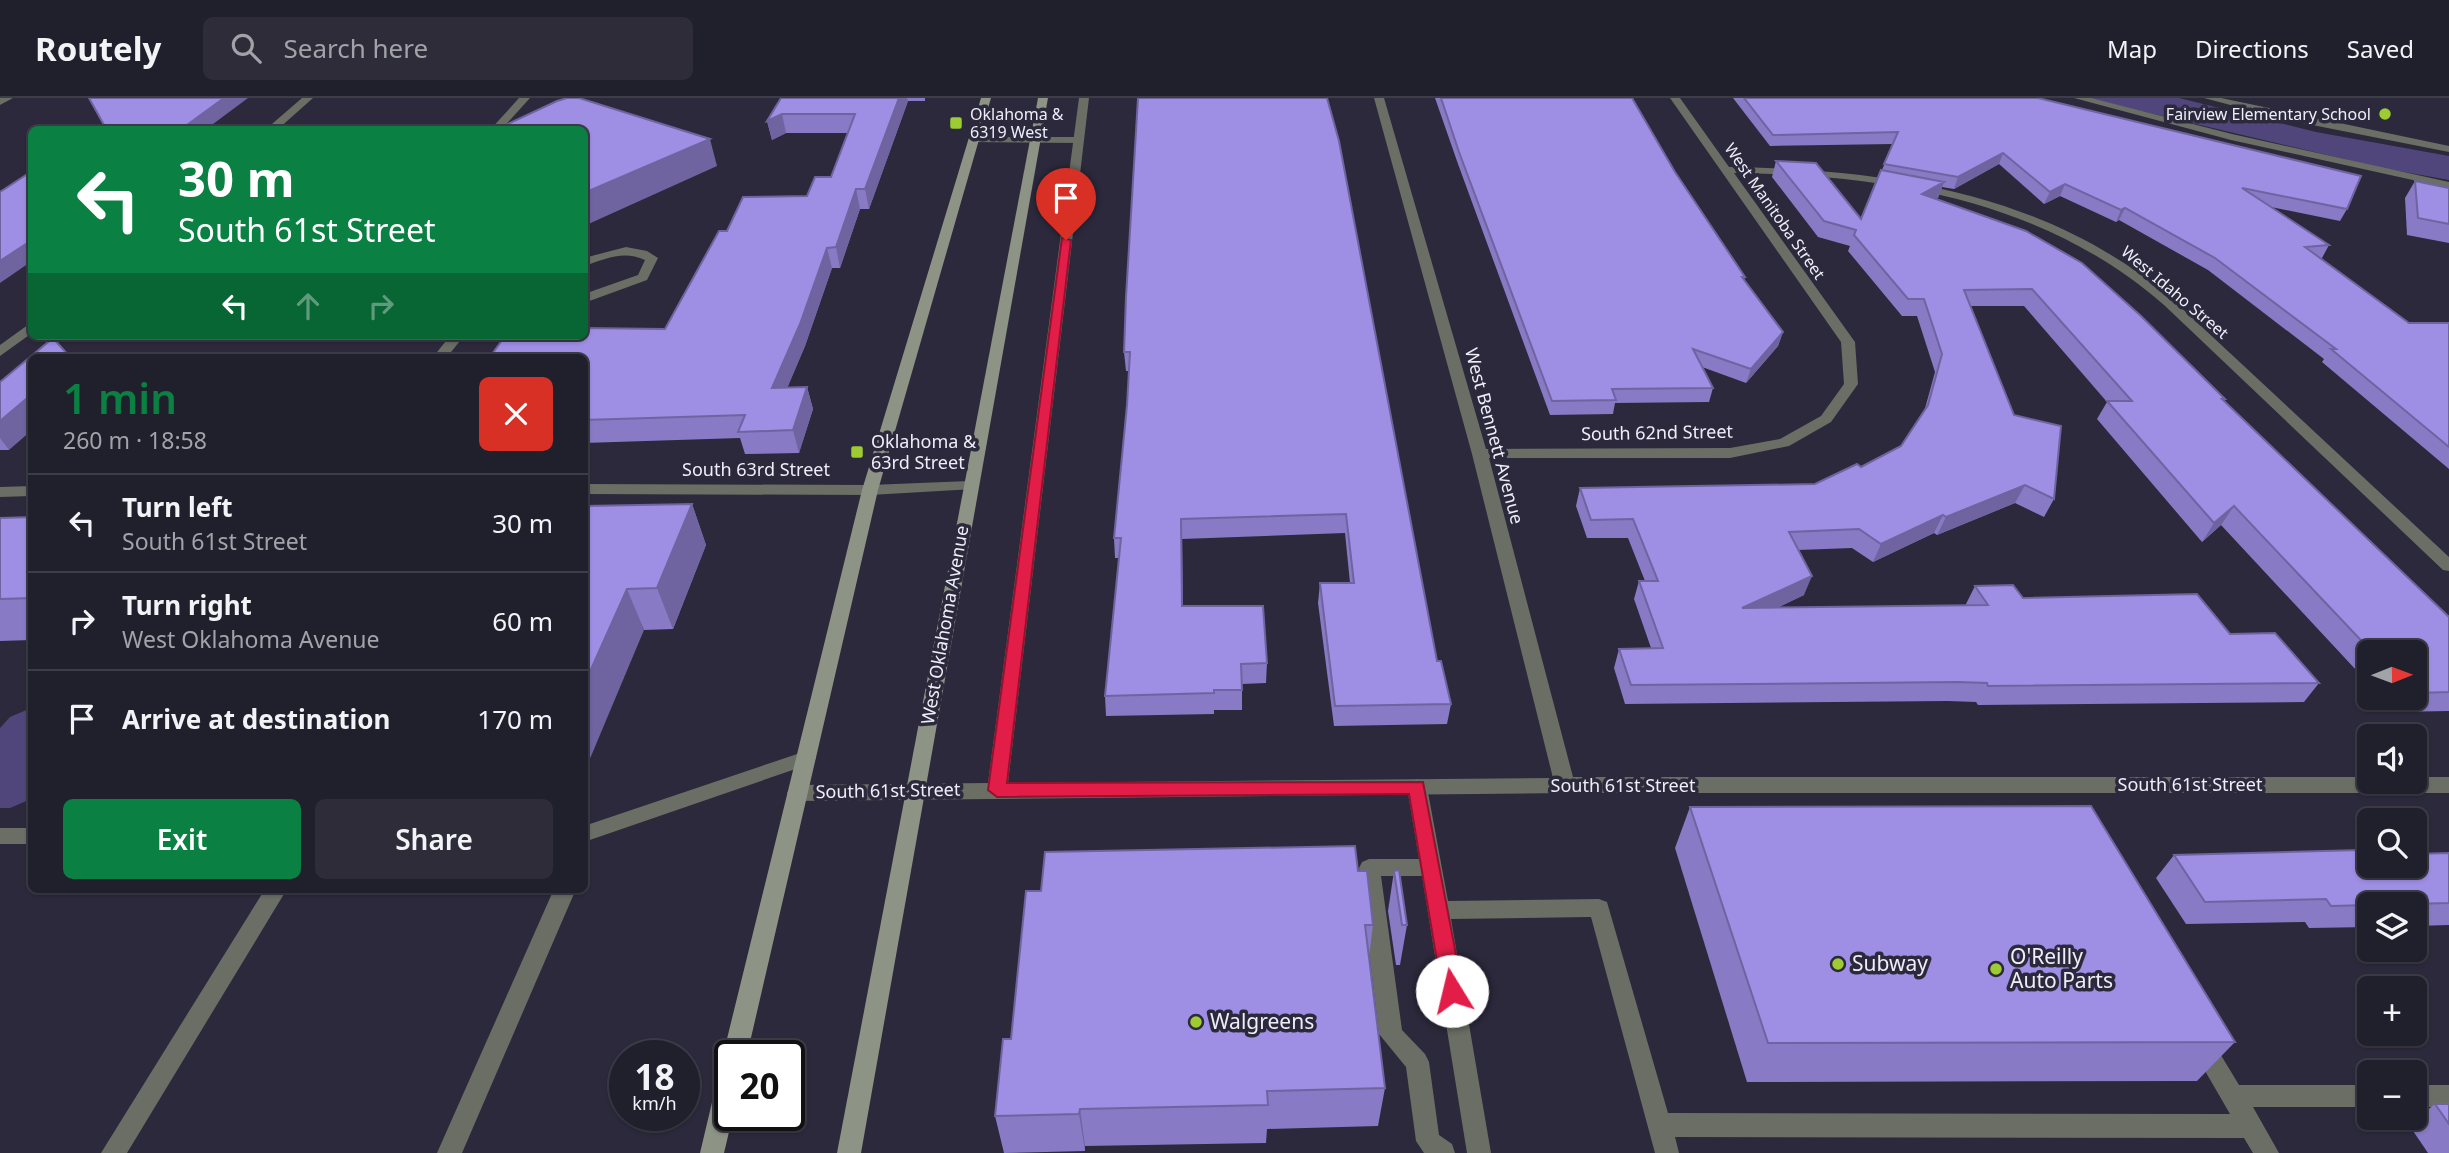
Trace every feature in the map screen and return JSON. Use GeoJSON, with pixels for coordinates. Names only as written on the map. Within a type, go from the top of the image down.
{"type":"FeatureCollection","features":[{"type":"Feature","properties":{"kind":"main road"},"geometry":{"type":"LineString","coordinates":[[739,1040],[870,490],[986,98]]}},
{"type":"Feature","properties":{"kind":"main road","name":"West Oklahoma Avenue"},"geometry":{"type":"LineString","coordinates":[[849,1153],[917,790],[969,486],[1044,98]]}},
{"type":"Feature","properties":{"kind":"main road"},"geometry":{"type":"LineString","coordinates":[[712,1153],[717,1131]]}},
{"type":"Feature","properties":{"kind":"street"},"geometry":{"type":"LineString","coordinates":[[0,102],[8,98]]}},
{"type":"Feature","properties":{"kind":"street"},"geometry":{"type":"LineString","coordinates":[[275,126],[309,98]]}},
{"type":"Feature","properties":{"kind":"street"},"geometry":{"type":"LineString","coordinates":[[499,126],[525,98]]}},
{"type":"Feature","properties":{"kind":"street"},"geometry":{"type":"LineString","coordinates":[[997,790],[1084,98]]}},
{"type":"Feature","properties":{"kind":"street","name":"West Bennett Avenue"},"geometry":{"type":"LineString","coordinates":[[1379,98],[1480,454],[1565,785]]}},
{"type":"Feature","properties":{"kind":"street","name":"West Manitoba Street"},"geometry":{"type":"LineString","coordinates":[[1675,98],[1848,342]]}},
{"type":"Feature","properties":{"kind":"street"},"geometry":{"type":"LineString","coordinates":[[2079,98],[2231,137],[2449,185]]}},
{"type":"Feature","properties":{"kind":"street"},"geometry":{"type":"LineString","coordinates":[[2209,98],[2287,117],[2449,149]]}},
{"type":"Feature","properties":{"kind":"street"},"geometry":{"type":"LineString","coordinates":[[975,140],[1079,140]]}},
{"type":"Feature","properties":{"kind":"street","name":"West Idaho Street"},"geometry":{"type":"LineString","coordinates":[[1727,170],[1843,174],[1909,184],[1965,196],[2066,234],[2123,266],[2175,311],[2449,566]]}},
{"type":"Feature","properties":{"kind":"street"},"geometry":{"type":"LineString","coordinates":[[588,260],[607,253],[635,249],[652,258],[643,277],[588,298]]}},
{"type":"Feature","properties":{"kind":"street"},"geometry":{"type":"LineString","coordinates":[[0,352],[28,329]]}},
{"type":"Feature","properties":{"kind":"street"},"geometry":{"type":"LineString","coordinates":[[442,354],[454,340]]}},
{"type":"Feature","properties":{"kind":"street","name":"South 62nd Street"},"geometry":{"type":"LineString","coordinates":[[1480,454],[1730,453],[1784,443],[1826,419],[1851,384],[1848,342]]}},
{"type":"Feature","properties":{"kind":"street","name":"South 63rd Street"},"geometry":{"type":"LineString","coordinates":[[588,489],[870,490],[969,486]]}},
{"type":"Feature","properties":{"kind":"street"},"geometry":{"type":"LineString","coordinates":[[0,492],[28,491]]}},
{"type":"Feature","properties":{"kind":"street"},"geometry":{"type":"LineString","coordinates":[[588,837],[806,758]]}},
{"type":"Feature","properties":{"kind":"street","name":"South 61st Street"},"geometry":{"type":"LineString","coordinates":[[797,793],[1565,785],[2449,785]]}},
{"type":"Feature","properties":{"kind":"street"},"geometry":{"type":"LineString","coordinates":[[1416,787],[1432,867],[1479,1153]]}},
{"type":"Feature","properties":{"kind":"street"},"geometry":{"type":"LineString","coordinates":[[0,836],[28,836]]}},
{"type":"Feature","properties":{"kind":"street"},"geometry":{"type":"LineString","coordinates":[[1432,867],[1368,868],[1391,1034],[1417,1062],[1428,1141],[1443,1153]]}},
{"type":"Feature","properties":{"kind":"street"},"geometry":{"type":"LineString","coordinates":[[113,1153],[274,893]]}},
{"type":"Feature","properties":{"kind":"street"},"geometry":{"type":"LineString","coordinates":[[449,1153],[563,893]]}},
{"type":"Feature","properties":{"kind":"street"},"geometry":{"type":"LineString","coordinates":[[1439,909],[1599,908],[1667,1153]]}},
{"type":"Feature","properties":{"kind":"street"},"geometry":{"type":"LineString","coordinates":[[2190,1024],[2267,1153]]}},
{"type":"Feature","properties":{"kind":"street"},"geometry":{"type":"LineString","coordinates":[[2233,1096],[2357,1096]]}},
{"type":"Feature","properties":{"kind":"street"},"geometry":{"type":"LineString","coordinates":[[2427,1096],[2449,1096]]}},
{"type":"Feature","properties":{"kind":"street"},"geometry":{"type":"LineString","coordinates":[[1660,1125],[2252,1126]]}},
{"type":"Feature","properties":{"kind":"shaded area"},"geometry":{"type":"Polygon","coordinates":[[[2086,98],[2179,98],[2316,132],[2449,156],[2449,180],[2382,168],[2086,98]]]}},
{"type":"Feature","properties":{"kind":"shaded area"},"geometry":{"type":"Polygon","coordinates":[[[28,709],[28,800],[10,808],[0,808],[0,728],[10,717],[28,709]]]}},
{"type":"Feature","properties":{"kind":"building"},"geometry":{"type":"Polygon","coordinates":[[[89,98],[224,98],[186,126],[104,125],[89,98]]]}},
{"type":"Feature","properties":{"kind":"building"},"geometry":{"type":"Polygon","coordinates":[[[579,98],[710,139],[588,191],[588,126],[504,126],[557,101],[579,98]]]}},
{"type":"Feature","properties":{"kind":"building"},"geometry":{"type":"Polygon","coordinates":[[[781,98],[899,98],[865,189],[856,189],[836,247],[827,248],[800,324],[772,388],[807,387],[793,430],[738,432],[745,415],[588,420],[588,354],[492,354],[502,340],[588,340],[588,328],[665,329],[719,231],[727,231],[743,197],[807,196],[815,177],[831,177],[855,114],[782,114],[767,121],[781,98]]]}},
{"type":"Feature","properties":{"kind":"building"},"geometry":{"type":"Polygon","coordinates":[[[1138,98],[1327,98],[1339,141],[1437,661],[1441,661],[1451,704],[1335,706],[1320,583],[1354,583],[1346,514],[1181,519],[1182,606],[1263,606],[1267,663],[1241,664],[1242,690],[1105,696],[1121,538],[1114,538],[1130,352],[1124,352],[1138,98]]]}},
{"type":"Feature","properties":{"kind":"building"},"geometry":{"type":"Polygon","coordinates":[[[1441,98],[1632,98],[1675,172],[1745,277],[1742,277],[1783,332],[1751,369],[1693,349],[1713,388],[1612,389],[1616,400],[1552,401],[1441,98]]]}},
{"type":"Feature","properties":{"kind":"building"},"geometry":{"type":"Polygon","coordinates":[[[1744,98],[2038,98],[2361,176],[2347,209],[2242,188],[2329,245],[2305,247],[2409,323],[2449,323],[2449,447],[2331,349],[2336,349],[2215,258],[2125,208],[2121,210],[2065,184],[2050,192],[2003,153],[1958,177],[1884,164],[1898,132],[1773,135],[1744,98]]]}},
{"type":"Feature","properties":{"kind":"building"},"geometry":{"type":"Polygon","coordinates":[[[1776,161],[1816,163],[1861,219],[1881,170],[1944,182],[1922,194],[2026,231],[2082,263],[2141,316],[2225,399],[2222,399],[2449,617],[2449,692],[2427,693],[2427,640],[2361,640],[2234,506],[2214,523],[2107,401],[2132,401],[2032,289],[1964,290],[2014,415],[2061,426],[2054,499],[2025,485],[1946,517],[1943,515],[1881,544],[1859,529],[1789,532],[1812,576],[1742,608],[1988,605],[1975,586],[2013,585],[2023,598],[2197,594],[2230,634],[2275,633],[2319,683],[1631,685],[1619,649],[1663,648],[1639,581],[1658,581],[1633,519],[1591,520],[1580,488],[1815,484],[1857,464],[1861,467],[1901,446],[1928,405],[1942,354],[1924,299],[1908,299],[1854,235],[1856,230],[1824,221],[1776,161]]]}},
{"type":"Feature","properties":{"kind":"building"},"geometry":{"type":"Polygon","coordinates":[[[28,174],[28,243],[0,261],[0,192],[28,174]]]}},
{"type":"Feature","properties":{"kind":"building"},"geometry":{"type":"Polygon","coordinates":[[[2415,181],[2449,188],[2449,224],[2418,218],[2415,181]]]}},
{"type":"Feature","properties":{"kind":"building"},"geometry":{"type":"Polygon","coordinates":[[[51,340],[55,340],[67,354],[34,354],[51,340]]]}},
{"type":"Feature","properties":{"kind":"building"},"geometry":{"type":"Polygon","coordinates":[[[28,359],[28,397],[0,421],[0,382],[28,359]]]}},
{"type":"Feature","properties":{"kind":"building"},"geometry":{"type":"Polygon","coordinates":[[[692,504],[657,588],[627,589],[588,676],[588,506],[692,504]]]}},
{"type":"Feature","properties":{"kind":"building"},"geometry":{"type":"Polygon","coordinates":[[[28,517],[28,598],[0,599],[0,518],[28,517]]]}},
{"type":"Feature","properties":{"kind":"building"},"geometry":{"type":"Polygon","coordinates":[[[2091,806],[2235,1042],[1768,1043],[1690,807],[2091,806]]]}},
{"type":"Feature","properties":{"kind":"building","name":"Walgreens"},"geometry":{"type":"Polygon","coordinates":[[[1355,846],[1358,871],[1367,871],[1373,925],[1365,925],[1385,1088],[1267,1091],[1268,1105],[1080,1109],[1079,1114],[995,1116],[1003,1039],[1011,1039],[1026,891],[1041,891],[1045,852],[1355,846]]]}},
{"type":"Feature","properties":{"kind":"building"},"geometry":{"type":"Polygon","coordinates":[[[2357,850],[2357,878],[2427,878],[2427,854],[2449,853],[2449,903],[2427,904],[2427,892],[2357,892],[2357,905],[2331,906],[2326,899],[2205,902],[2174,855],[2357,850]]]}},
{"type":"Feature","properties":{"kind":"building"},"geometry":{"type":"Polygon","coordinates":[[[1399,870],[1407,925],[1402,925],[1394,871],[1399,870]]]}},
{"type":"Feature","properties":{"kind":"building"},"geometry":{"type":"Polygon","coordinates":[[[2435,1104],[2449,1104],[2449,1124],[2435,1104]]]}},
{"type":"Feature","properties":{"kind":"place","name":"Fairview Elementary School"},"geometry":{"type":"Point","coordinates":[2385,114]}},
{"type":"Feature","properties":{"kind":"place","name":"Oklahoma & 6319 West"},"geometry":{"type":"Point","coordinates":[956,123]}},
{"type":"Feature","properties":{"kind":"place","name":"Oklahoma & 63rd Street"},"geometry":{"type":"Point","coordinates":[857,452]}},
{"type":"Feature","properties":{"kind":"place","name":"Subway"},"geometry":{"type":"Point","coordinates":[1838,964]}},
{"type":"Feature","properties":{"kind":"place","name":"O'Reilly Auto Parts"},"geometry":{"type":"Point","coordinates":[1996,969]}},
{"type":"Feature","properties":{"kind":"place","name":"Walgreens"},"geometry":{"type":"Point","coordinates":[1196,1022]}},
{"type":"Feature","properties":{"kind":"route"},"geometry":{"type":"LineString","coordinates":[[1066,240],[997,790],[1416,787],[1452,991]]}}]}
